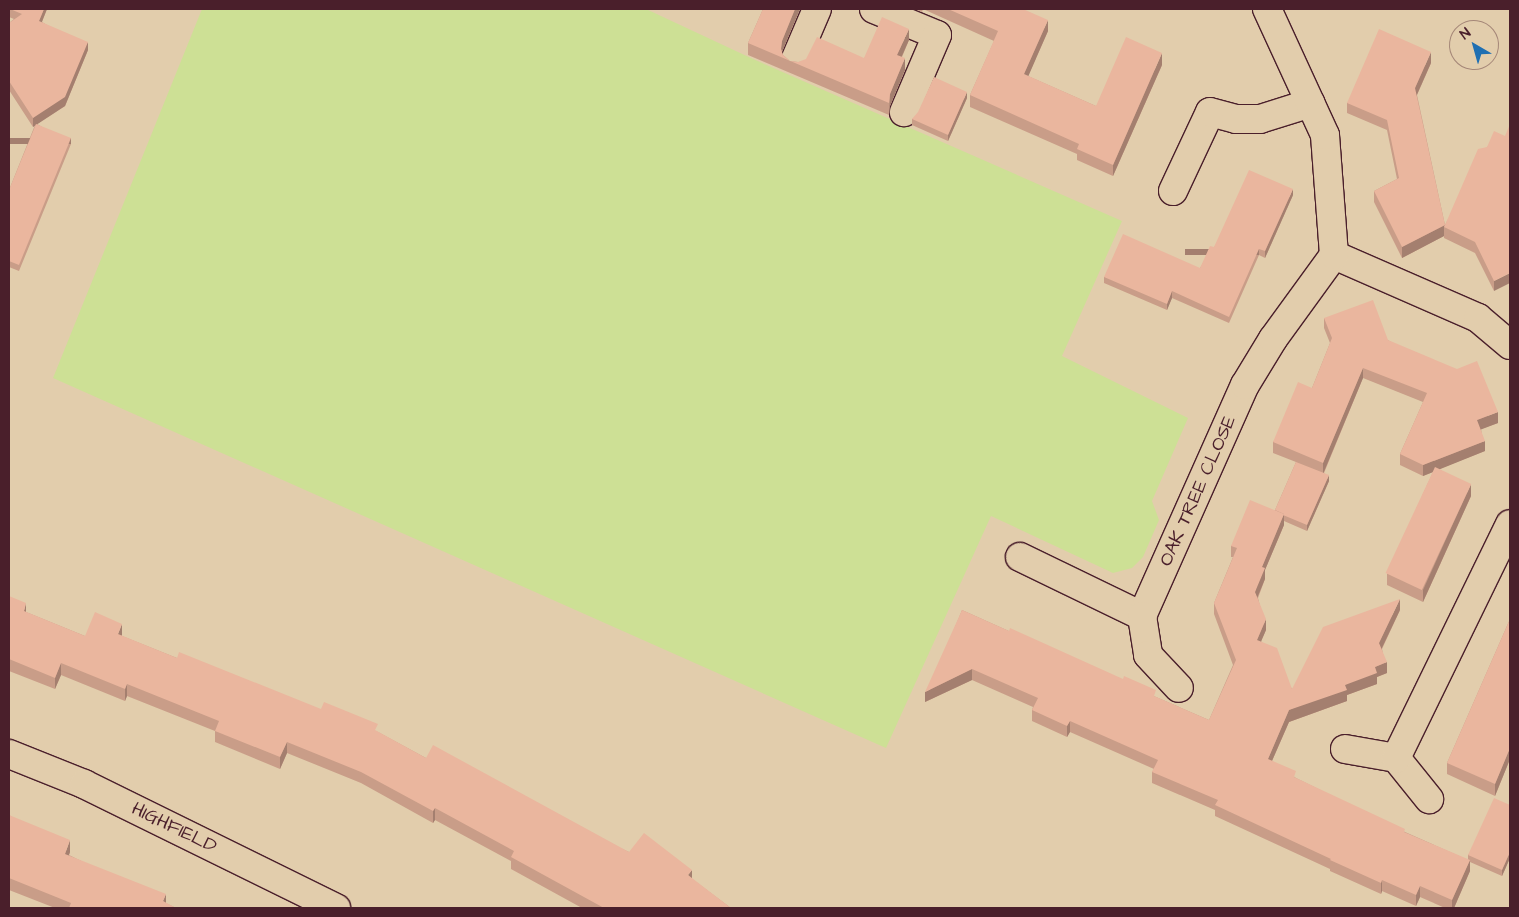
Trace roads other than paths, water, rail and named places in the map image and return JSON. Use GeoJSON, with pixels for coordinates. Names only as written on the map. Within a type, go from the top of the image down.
{"type":"FeatureCollection","features":[{"type":"Feature","properties":{"kind":"street"},"geometry":{"type":"LineString","coordinates":[[796,58],[817,9]]}},
{"type":"Feature","properties":{"kind":"street"},"geometry":{"type":"LineString","coordinates":[[874,9],[937,35],[904,112]]}},
{"type":"Feature","properties":{"kind":"street"},"geometry":{"type":"LineString","coordinates":[[1267,9],[1325,135],[1334,255],[1478,318],[1506,335]]}},
{"type":"Feature","properties":{"kind":"street"},"geometry":{"type":"LineString","coordinates":[[1173,191],[1210,112],[1236,119],[1260,119],[1311,103]]}},
{"type":"Feature","properties":{"kind":"street","name":"OAK TREE CLOSE"},"geometry":{"type":"LineString","coordinates":[[1142,616],[1244,385],[1273,339],[1334,255]]}},
{"type":"Feature","properties":{"kind":"street"},"geometry":{"type":"LineString","coordinates":[[1396,758],[1510,524]]}},
{"type":"Feature","properties":{"kind":"street"},"geometry":{"type":"LineString","coordinates":[[1020,558],[1142,616],[1148,655],[1179,688]]}},
{"type":"Feature","properties":{"kind":"street"},"geometry":{"type":"LineString","coordinates":[[1345,749],[1396,758],[1429,799]]}},
{"type":"Feature","properties":{"kind":"street","name":"HIGHFIELD"},"geometry":{"type":"LineString","coordinates":[[9,754],[84,784],[336,908]]}}]}
